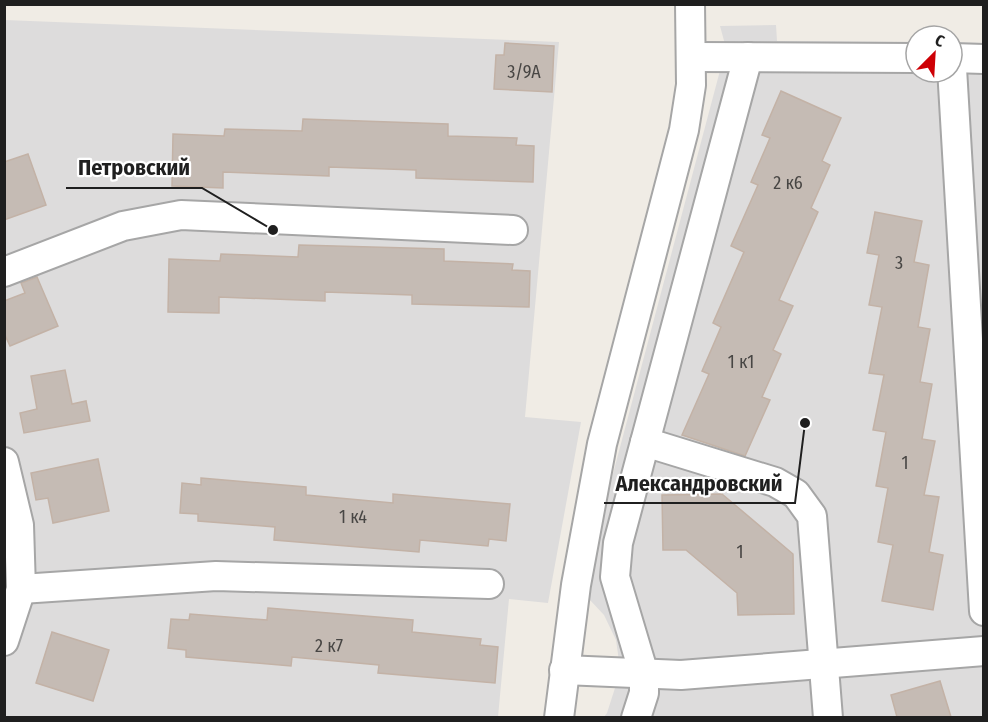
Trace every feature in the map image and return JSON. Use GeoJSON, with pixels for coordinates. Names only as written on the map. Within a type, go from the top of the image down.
{"type":"FeatureCollection","features":[{"type":"Feature","properties":{"kind":"street"},"geometry":{"type":"LineString","coordinates":[[559,717],[576,585],[603,444],[684,130],[691,85],[690,4]]}},
{"type":"Feature","properties":{"kind":"street"},"geometry":{"type":"LineString","coordinates":[[692,57],[904,58]]}},
{"type":"Feature","properties":{"kind":"street"},"geometry":{"type":"LineString","coordinates":[[636,717],[644,693],[644,674],[615,577],[618,543],[748,57]]}},
{"type":"Feature","properties":{"kind":"street"},"geometry":{"type":"LineString","coordinates":[[964,58],[984,59]]}},
{"type":"Feature","properties":{"kind":"street"},"geometry":{"type":"LineString","coordinates":[[953,84],[984,611]]}},
{"type":"Feature","properties":{"kind":"street"},"geometry":{"type":"LineString","coordinates":[[4,272],[123,226],[181,214],[513,230]]}},
{"type":"Feature","properties":{"kind":"street"},"geometry":{"type":"LineString","coordinates":[[645,442],[775,482],[796,494],[812,516],[828,717]]}},
{"type":"Feature","properties":{"kind":"street"},"geometry":{"type":"LineString","coordinates":[[4,462],[19,525],[21,589],[4,641]]}},
{"type":"Feature","properties":{"kind":"street"},"geometry":{"type":"LineString","coordinates":[[21,589],[216,576],[489,585]]}},
{"type":"Feature","properties":{"kind":"street"},"geometry":{"type":"LineString","coordinates":[[564,670],[681,675],[984,651]]}},
{"type":"Feature","properties":{"kind":"shaded area"},"geometry":{"type":"Polygon","coordinates":[[[5,20],[559,42],[525,417],[581,422],[548,603],[509,599],[498,717],[5,718],[5,20]]]}},
{"type":"Feature","properties":{"kind":"shaded area"},"geometry":{"type":"Polygon","coordinates":[[[776,25],[777,41],[904,42],[904,84],[964,84],[964,42],[983,43],[983,717],[604,717],[615,688],[619,661],[616,640],[604,615],[589,599],[610,485],[726,48],[720,26],[776,25]]]}},
{"type":"Feature","properties":{"kind":"building"},"geometry":{"type":"Polygon","coordinates":[[[505,43],[554,46],[552,92],[494,89],[496,55],[504,55],[505,43]]]}},
{"type":"Feature","properties":{"kind":"building"},"geometry":{"type":"Polygon","coordinates":[[[781,91],[841,118],[822,161],[830,165],[811,208],[818,212],[779,300],[793,306],[773,350],[781,354],[762,397],[770,400],[745,456],[682,435],[709,374],[702,371],[721,327],[713,323],[744,252],[731,246],[758,185],[751,182],[770,138],[762,135],[781,91]]]}},
{"type":"Feature","properties":{"kind":"building"},"geometry":{"type":"Polygon","coordinates":[[[303,119],[448,124],[448,136],[517,138],[516,145],[534,146],[533,182],[416,178],[416,170],[329,167],[329,176],[223,172],[223,188],[172,186],[173,134],[224,136],[225,129],[302,131],[303,119]]]}},
{"type":"Feature","properties":{"kind":"building"},"geometry":{"type":"Polygon","coordinates":[[[28,154],[46,205],[4,220],[4,162],[28,154]]]}},
{"type":"Feature","properties":{"kind":"building"},"geometry":{"type":"Polygon","coordinates":[[[875,212],[922,221],[914,262],[929,265],[918,327],[930,329],[920,382],[932,384],[922,439],[935,441],[924,495],[939,497],[929,552],[943,555],[933,610],[882,601],[893,545],[878,542],[888,488],[876,486],[886,432],[873,430],[884,375],[869,373],[882,307],[869,305],[879,255],[867,253],[875,212]]]}},
{"type":"Feature","properties":{"kind":"building"},"geometry":{"type":"Polygon","coordinates":[[[299,245],[444,249],[444,261],[513,264],[512,270],[530,271],[529,307],[412,304],[412,295],[325,292],[325,301],[219,297],[219,313],[168,312],[169,259],[220,261],[221,254],[298,257],[299,245]]]}},
{"type":"Feature","properties":{"kind":"building"},"geometry":{"type":"Polygon","coordinates":[[[37,277],[58,326],[10,346],[4,333],[4,301],[25,293],[21,283],[37,277]]]}},
{"type":"Feature","properties":{"kind":"building"},"geometry":{"type":"Polygon","coordinates":[[[65,370],[72,404],[86,401],[90,421],[24,433],[20,413],[37,409],[31,376],[65,370]]]}},
{"type":"Feature","properties":{"kind":"building"},"geometry":{"type":"Polygon","coordinates":[[[98,459],[109,511],[53,523],[48,498],[36,500],[31,473],[98,459]]]}},
{"type":"Feature","properties":{"kind":"building"},"geometry":{"type":"Polygon","coordinates":[[[201,478],[306,487],[306,495],[393,503],[393,494],[510,504],[506,541],[489,539],[488,546],[420,540],[419,552],[274,540],[275,527],[198,521],[198,514],[180,513],[182,483],[201,485],[201,478]]]}},
{"type":"Feature","properties":{"kind":"building"},"geometry":{"type":"Polygon","coordinates":[[[722,494],[793,554],[794,614],[738,615],[737,593],[686,550],[663,550],[662,495],[722,494]]]}},
{"type":"Feature","properties":{"kind":"building"},"geometry":{"type":"Polygon","coordinates":[[[268,608],[413,620],[412,632],[481,639],[480,645],[498,647],[495,683],[378,673],[379,665],[292,657],[291,666],[186,657],[186,650],[168,648],[171,619],[189,620],[190,614],[267,620],[268,608]]]}},
{"type":"Feature","properties":{"kind":"building"},"geometry":{"type":"Polygon","coordinates":[[[52,632],[109,650],[93,701],[36,683],[52,632]]]}},
{"type":"Feature","properties":{"kind":"building"},"geometry":{"type":"Polygon","coordinates":[[[940,681],[951,717],[897,717],[891,695],[940,681]]]}},
{"type":"Feature","properties":{"kind":"place","name":"Петровский"},"geometry":{"type":"Point","coordinates":[273,230]}},
{"type":"Feature","properties":{"kind":"place","name":"Александровский"},"geometry":{"type":"Point","coordinates":[805,423]}}]}
